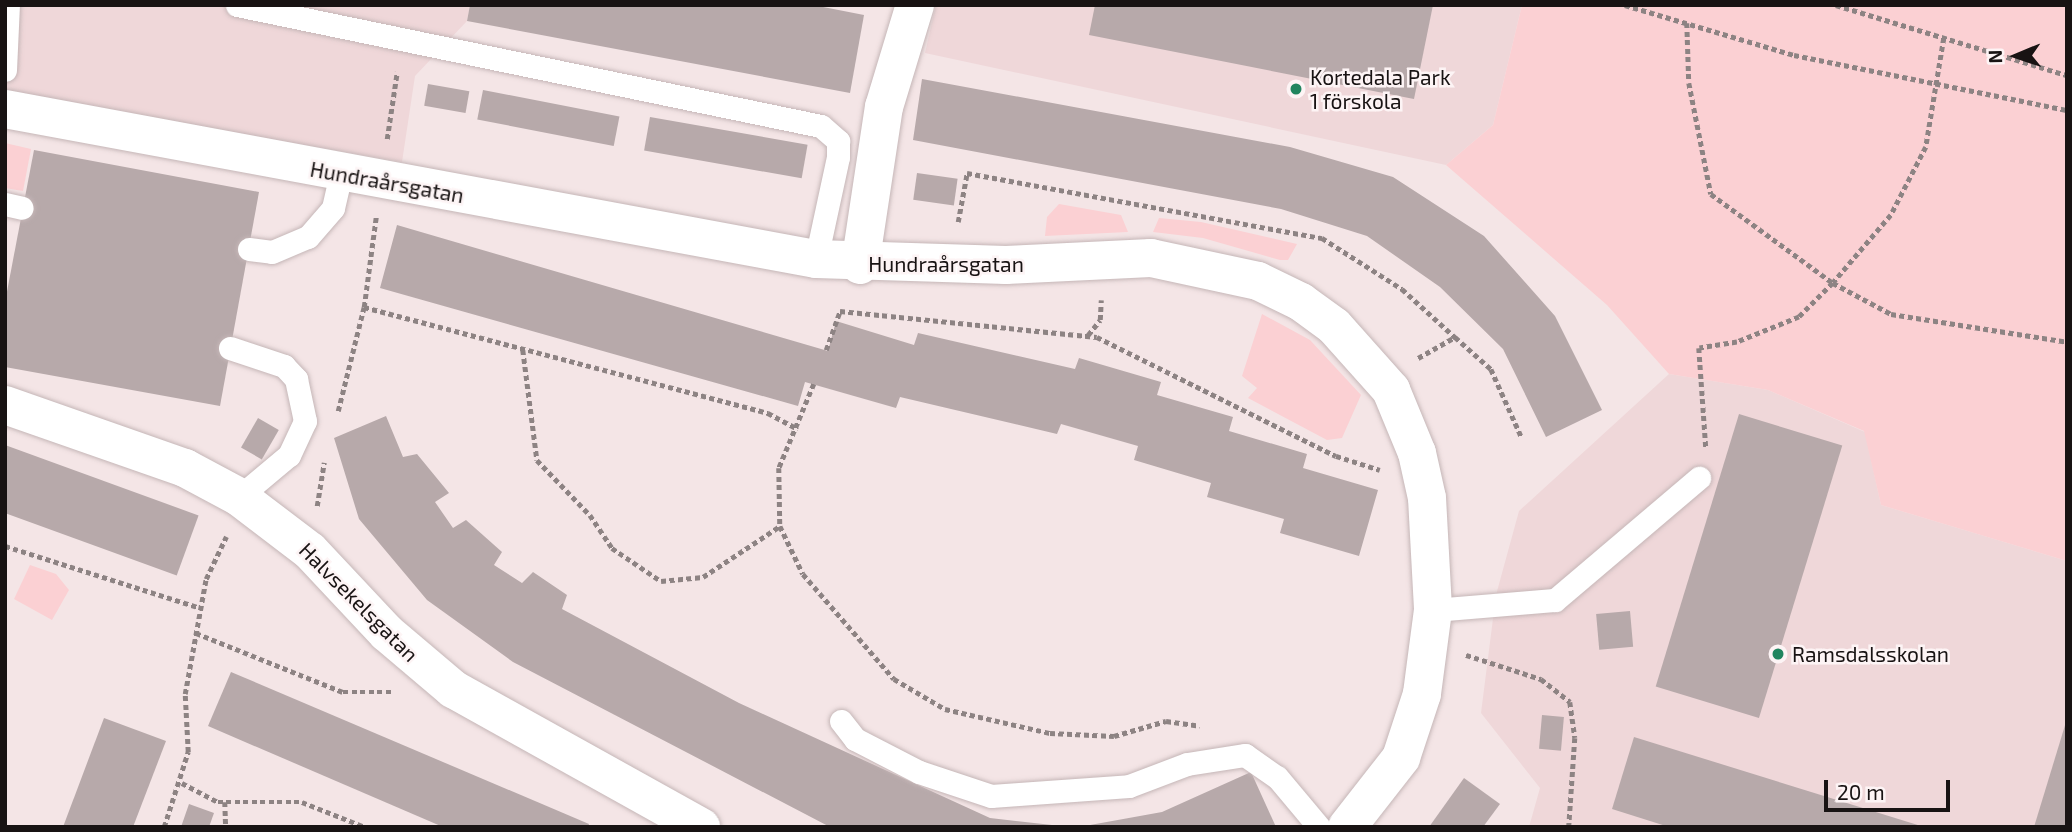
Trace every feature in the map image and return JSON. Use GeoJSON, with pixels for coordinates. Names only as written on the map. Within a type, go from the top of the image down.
{"type":"FeatureCollection","features":[{"type":"Feature","properties":{"kind":"street"},"geometry":{"type":"LineString","coordinates":[[860,265],[884,107],[915,5]]}},
{"type":"Feature","properties":{"kind":"street","name":"Hundraårsgatan"},"geometry":{"type":"LineString","coordinates":[[5,109],[341,174],[816,259],[860,265],[1151,258],[1200,264],[1258,281],[1301,302],[1334,326],[1381,380],[1417,453],[1424,484],[1431,627],[1401,758],[1347,827]]}},
{"type":"Feature","properties":{"kind":"street","name":"Halvsekelsgatan"},"geometry":{"type":"LineString","coordinates":[[5,405],[185,468],[239,497],[310,551],[387,633],[437,676],[492,716],[701,827]]}},
{"type":"Feature","properties":{"kind":"lane"},"geometry":{"type":"LineString","coordinates":[[5,71],[8,5]]}},
{"type":"Feature","properties":{"kind":"lane"},"geometry":{"type":"LineString","coordinates":[[237,5],[401,41],[821,125],[838,141],[838,157],[816,259]]}},
{"type":"Feature","properties":{"kind":"lane"},"geometry":{"type":"LineString","coordinates":[[249,249],[272,252],[308,237],[333,208],[341,174]]}},
{"type":"Feature","properties":{"kind":"lane"},"geometry":{"type":"LineString","coordinates":[[230,348],[284,366],[296,379],[305,421],[289,455],[239,497]]}},
{"type":"Feature","properties":{"kind":"lane"},"geometry":{"type":"LineString","coordinates":[[1431,627],[1555,600],[1699,478]]}},
{"type":"Feature","properties":{"kind":"lane"},"geometry":{"type":"LineString","coordinates":[[841,722],[855,739],[898,761],[991,796],[1129,786],[1187,764],[1245,755],[1277,777],[1319,827]]}},
{"type":"Feature","properties":{"kind":"path"},"geometry":{"type":"LineString","coordinates":[[1625,5],[1937,88],[2067,110]]}},
{"type":"Feature","properties":{"kind":"path"},"geometry":{"type":"LineString","coordinates":[[1836,5],[2067,75]]}},
{"type":"Feature","properties":{"kind":"path"},"geometry":{"type":"LineString","coordinates":[[1687,23],[1689,83],[1711,194],[1833,283],[1891,314],[2067,342]]}},
{"type":"Feature","properties":{"kind":"path"},"geometry":{"type":"LineString","coordinates":[[1699,478],[1708,439],[1698,398],[1699,348],[1737,342],[1799,317],[1833,283],[1891,215],[1926,147],[1944,38]]}},
{"type":"Feature","properties":{"kind":"path"},"geometry":{"type":"LineString","coordinates":[[334,423],[364,307],[401,41]]}},
{"type":"Feature","properties":{"kind":"path"},"geometry":{"type":"LineString","coordinates":[[364,307],[768,413],[798,429]]}},
{"type":"Feature","properties":{"kind":"path"},"geometry":{"type":"LineString","coordinates":[[826,350],[840,310],[1097,337],[1336,456],[1424,484]]}},
{"type":"Feature","properties":{"kind":"path"},"geometry":{"type":"LineString","coordinates":[[1381,380],[1455,337],[1491,369],[1522,438]]}},
{"type":"Feature","properties":{"kind":"path"},"geometry":{"type":"LineString","coordinates":[[523,350],[537,460],[590,515],[612,548],[661,581],[703,577],[780,526]]}},
{"type":"Feature","properties":{"kind":"path"},"geometry":{"type":"LineString","coordinates":[[814,384],[798,429],[779,468],[780,526],[803,574],[847,631],[894,679],[944,709],[1050,733],[1114,736],[1166,721],[1206,727],[1224,758]]}},
{"type":"Feature","properties":{"kind":"path"},"geometry":{"type":"LineString","coordinates":[[310,551],[327,449]]}},
{"type":"Feature","properties":{"kind":"path"},"geometry":{"type":"LineString","coordinates":[[164,827],[182,783],[185,694],[200,608],[239,497]]}},
{"type":"Feature","properties":{"kind":"path"},"geometry":{"type":"LineString","coordinates":[[5,546],[200,608]]}},
{"type":"Feature","properties":{"kind":"path"},"geometry":{"type":"LineString","coordinates":[[1431,627],[1541,679],[1570,702],[1575,738],[1569,827]]}},
{"type":"Feature","properties":{"kind":"path"},"geometry":{"type":"LineString","coordinates":[[196,633],[343,692],[387,694],[437,676]]}},
{"type":"Feature","properties":{"kind":"path"},"geometry":{"type":"LineString","coordinates":[[182,783],[225,803],[302,802],[365,827]]}},
{"type":"Feature","properties":{"kind":"path"},"geometry":{"type":"LineString","coordinates":[[225,803],[226,827]]}},
{"type":"Feature","properties":{"kind":"shaded area"},"geometry":{"type":"Polygon","coordinates":[[[5,5],[470,5],[467,21],[415,76],[402,162],[5,92],[5,5]]]}},
{"type":"Feature","properties":{"kind":"shaded area","name":"Kortedala Park 1 förskola"},"geometry":{"type":"Polygon","coordinates":[[[936,5],[1522,5],[1493,125],[1446,165],[925,53],[936,5]]]}},
{"type":"Feature","properties":{"kind":"shaded area"},"geometry":{"type":"Polygon","coordinates":[[[1522,5],[2067,5],[2067,561],[1881,505],[1864,431],[1768,390],[1669,374],[1607,305],[1446,165],[1493,125],[1522,5]]]}},
{"type":"Feature","properties":{"kind":"shaded area"},"geometry":{"type":"Polygon","coordinates":[[[5,143],[31,149],[23,191],[5,188],[5,143]]]}},
{"type":"Feature","properties":{"kind":"shaded area"},"geometry":{"type":"Polygon","coordinates":[[[1059,204],[1121,215],[1128,232],[1045,236],[1047,217],[1059,204]]]}},
{"type":"Feature","properties":{"kind":"shaded area"},"geometry":{"type":"Polygon","coordinates":[[[1159,218],[1201,222],[1297,244],[1288,260],[1280,260],[1203,238],[1153,232],[1159,218]]]}},
{"type":"Feature","properties":{"kind":"shaded area"},"geometry":{"type":"Polygon","coordinates":[[[1262,314],[1310,340],[1361,395],[1342,438],[1327,440],[1248,398],[1257,388],[1242,376],[1262,314]]]}},
{"type":"Feature","properties":{"kind":"shaded area","name":"Ramsdalsskolan"},"geometry":{"type":"Polygon","coordinates":[[[1669,374],[1768,390],[1865,432],[1881,505],[2067,561],[2067,827],[1529,827],[1540,788],[1481,713],[1496,595],[1519,511],[1669,374]]]}},
{"type":"Feature","properties":{"kind":"shaded area"},"geometry":{"type":"Polygon","coordinates":[[[30,565],[56,574],[69,590],[52,620],[14,599],[30,565]]]}},
{"type":"Feature","properties":{"kind":"building"},"geometry":{"type":"Polygon","coordinates":[[[470,5],[813,5],[864,15],[850,93],[467,21],[470,5]]]}},
{"type":"Feature","properties":{"kind":"building"},"geometry":{"type":"Polygon","coordinates":[[[1095,5],[1433,5],[1414,99],[1089,35],[1095,5]]]}},
{"type":"Feature","properties":{"kind":"building"},"geometry":{"type":"Polygon","coordinates":[[[922,79],[1290,147],[1393,177],[1484,236],[1555,316],[1602,410],[1546,437],[1503,349],[1440,287],[1367,236],[1281,209],[913,140],[922,79]]]}},
{"type":"Feature","properties":{"kind":"building"},"geometry":{"type":"Polygon","coordinates":[[[428,84],[469,91],[466,113],[424,106],[428,84]]]}},
{"type":"Feature","properties":{"kind":"building"},"geometry":{"type":"Polygon","coordinates":[[[483,90],[619,117],[614,146],[477,119],[483,90]]]}},
{"type":"Feature","properties":{"kind":"building"},"geometry":{"type":"Polygon","coordinates":[[[650,117],[808,145],[802,178],[644,150],[650,117]]]}},
{"type":"Feature","properties":{"kind":"building"},"geometry":{"type":"Polygon","coordinates":[[[34,150],[259,192],[220,406],[5,367],[5,302],[34,150]]]}},
{"type":"Feature","properties":{"kind":"building"},"geometry":{"type":"Polygon","coordinates":[[[917,173],[958,179],[954,205],[913,200],[917,173]]]}},
{"type":"Feature","properties":{"kind":"building"},"geometry":{"type":"Polygon","coordinates":[[[397,225],[828,351],[836,321],[914,345],[918,333],[1075,369],[1079,358],[1161,382],[1157,395],[1233,417],[1229,431],[1307,454],[1303,468],[1378,490],[1359,556],[1280,533],[1284,519],[1207,497],[1211,483],[1134,460],[1138,446],[1061,424],[1057,434],[900,397],[896,408],[805,382],[798,406],[380,288],[397,225]]]}},
{"type":"Feature","properties":{"kind":"building"},"geometry":{"type":"Polygon","coordinates":[[[1739,414],[1842,446],[1759,718],[1656,687],[1739,414]]]}},
{"type":"Feature","properties":{"kind":"building"},"geometry":{"type":"Polygon","coordinates":[[[386,416],[403,457],[417,454],[449,493],[435,502],[453,528],[466,520],[502,552],[494,565],[522,583],[533,572],[567,595],[562,609],[739,703],[990,818],[1070,827],[830,827],[513,662],[427,600],[359,519],[334,438],[386,416]]]}},
{"type":"Feature","properties":{"kind":"building"},"geometry":{"type":"Polygon","coordinates":[[[258,418],[279,430],[262,459],[241,447],[258,418]]]}},
{"type":"Feature","properties":{"kind":"building"},"geometry":{"type":"Polygon","coordinates":[[[5,445],[199,515],[177,576],[5,513],[5,445]]]}},
{"type":"Feature","properties":{"kind":"building"},"geometry":{"type":"Polygon","coordinates":[[[1630,611],[1633,647],[1599,650],[1596,614],[1630,611]]]}},
{"type":"Feature","properties":{"kind":"building"},"geometry":{"type":"Polygon","coordinates":[[[231,672],[589,824],[588,827],[443,827],[208,726],[231,672]]]}},
{"type":"Feature","properties":{"kind":"building"},"geometry":{"type":"Polygon","coordinates":[[[1542,715],[1564,717],[1561,751],[1539,749],[1542,715]]]}},
{"type":"Feature","properties":{"kind":"building"},"geometry":{"type":"Polygon","coordinates":[[[104,718],[166,741],[133,827],[63,827],[104,718]]]}},
{"type":"Feature","properties":{"kind":"building"},"geometry":{"type":"Polygon","coordinates":[[[2066,722],[2067,827],[2034,827],[2066,722]]]}},
{"type":"Feature","properties":{"kind":"building"},"geometry":{"type":"Polygon","coordinates":[[[1634,737],[1921,827],[1669,827],[1612,809],[1634,737]]]}},
{"type":"Feature","properties":{"kind":"building"},"geometry":{"type":"Polygon","coordinates":[[[1251,772],[1276,827],[1079,827],[1162,812],[1251,772]]]}},
{"type":"Feature","properties":{"kind":"building"},"geometry":{"type":"Polygon","coordinates":[[[1464,778],[1500,804],[1483,827],[1429,827],[1464,778]]]}},
{"type":"Feature","properties":{"kind":"building"},"geometry":{"type":"Polygon","coordinates":[[[189,804],[214,813],[209,827],[181,827],[189,804]]]}},
{"type":"Feature","properties":{"kind":"place","name":"Kortedala Park 1 förskola"},"geometry":{"type":"Point","coordinates":[1296,89]}},
{"type":"Feature","properties":{"kind":"place","name":"Ramsdalsskolan"},"geometry":{"type":"Point","coordinates":[1778,654]}}]}
